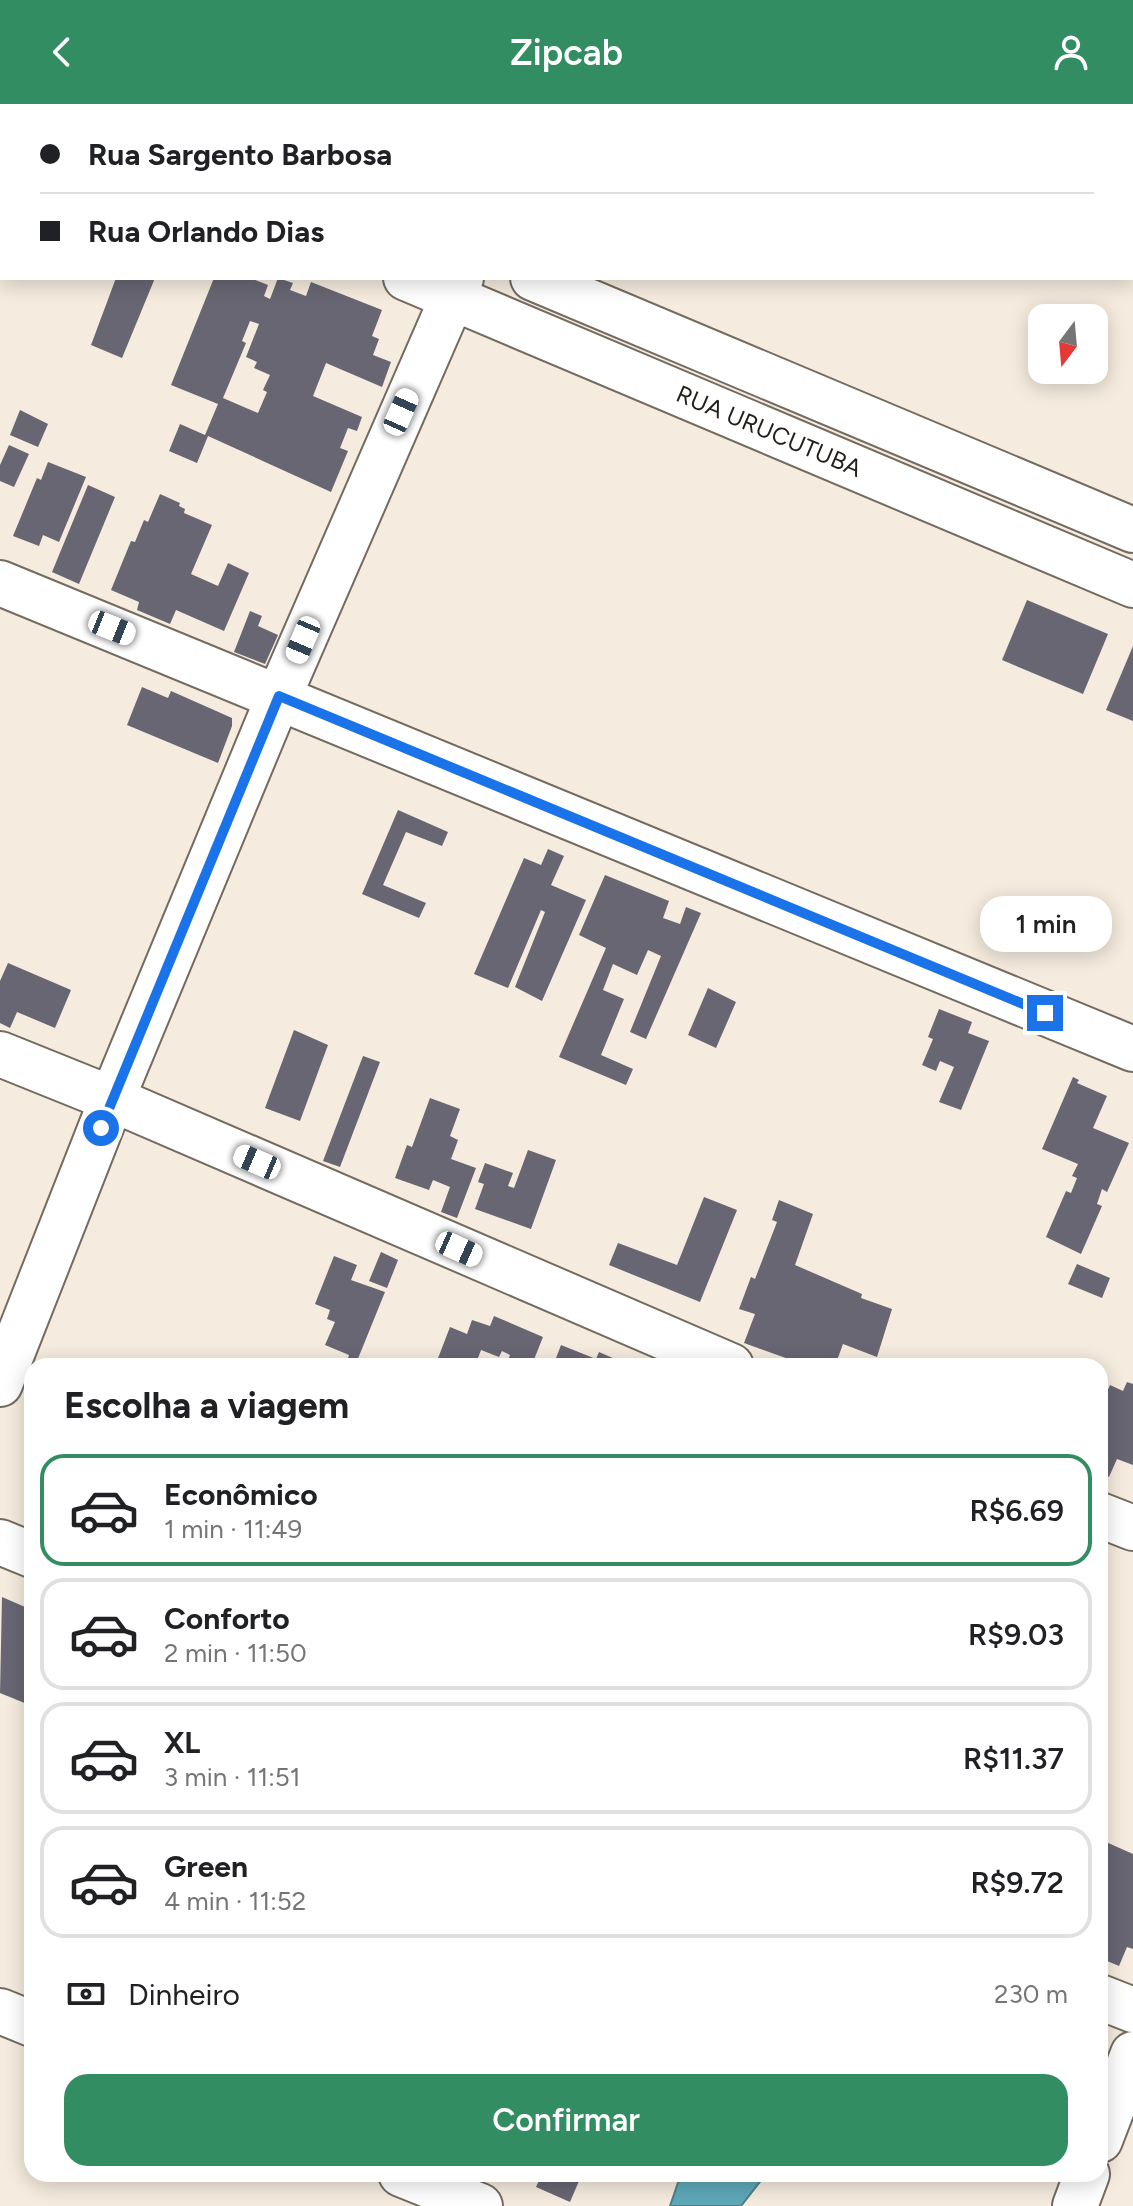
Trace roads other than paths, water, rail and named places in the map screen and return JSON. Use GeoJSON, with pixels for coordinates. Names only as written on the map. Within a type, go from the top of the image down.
{"type":"FeatureCollection","features":[{"type":"Feature","properties":{"kind":"street","name":"RUA URUCUTUBA"},"geometry":{"type":"LineString","coordinates":[[417,280],[456,287],[1133,585]]}},
{"type":"Feature","properties":{"kind":"street","name":"RUA URUCUTUBA"},"geometry":{"type":"LineString","coordinates":[[538,280],[1133,530]]}},
{"type":"Feature","properties":{"kind":"street"},"geometry":{"type":"LineString","coordinates":[[0,1384],[112,1099],[279,696],[456,287]]}},
{"type":"Feature","properties":{"kind":"street"},"geometry":{"type":"LineString","coordinates":[[0,583],[1133,1049]]}},
{"type":"Feature","properties":{"kind":"street"},"geometry":{"type":"LineString","coordinates":[[0,1054],[112,1099],[712,1358]]}},
{"type":"Feature","properties":{"kind":"street"},"geometry":{"type":"LineString","coordinates":[[1108,1518],[1133,1528]]}},
{"type":"Feature","properties":{"kind":"street"},"geometry":{"type":"LineString","coordinates":[[0,1542],[24,1552]]}},
{"type":"Feature","properties":{"kind":"street"},"geometry":{"type":"LineString","coordinates":[[1108,2000],[1133,2010]]}},
{"type":"Feature","properties":{"kind":"street"},"geometry":{"type":"LineString","coordinates":[[0,2011],[24,2021]]}},
{"type":"Feature","properties":{"kind":"street"},"geometry":{"type":"LineString","coordinates":[[1108,2119],[1133,2054]]}},
{"type":"Feature","properties":{"kind":"street"},"geometry":{"type":"LineString","coordinates":[[421,2182],[480,2206]]}},
{"type":"Feature","properties":{"kind":"street"},"geometry":{"type":"LineString","coordinates":[[1075,2206],[1084,2182]]}},
{"type":"Feature","properties":{"kind":"water"},"geometry":{"type":"Polygon","coordinates":[[[678,2182],[760,2182],[741,2206],[670,2206],[678,2182]]]}}]}
